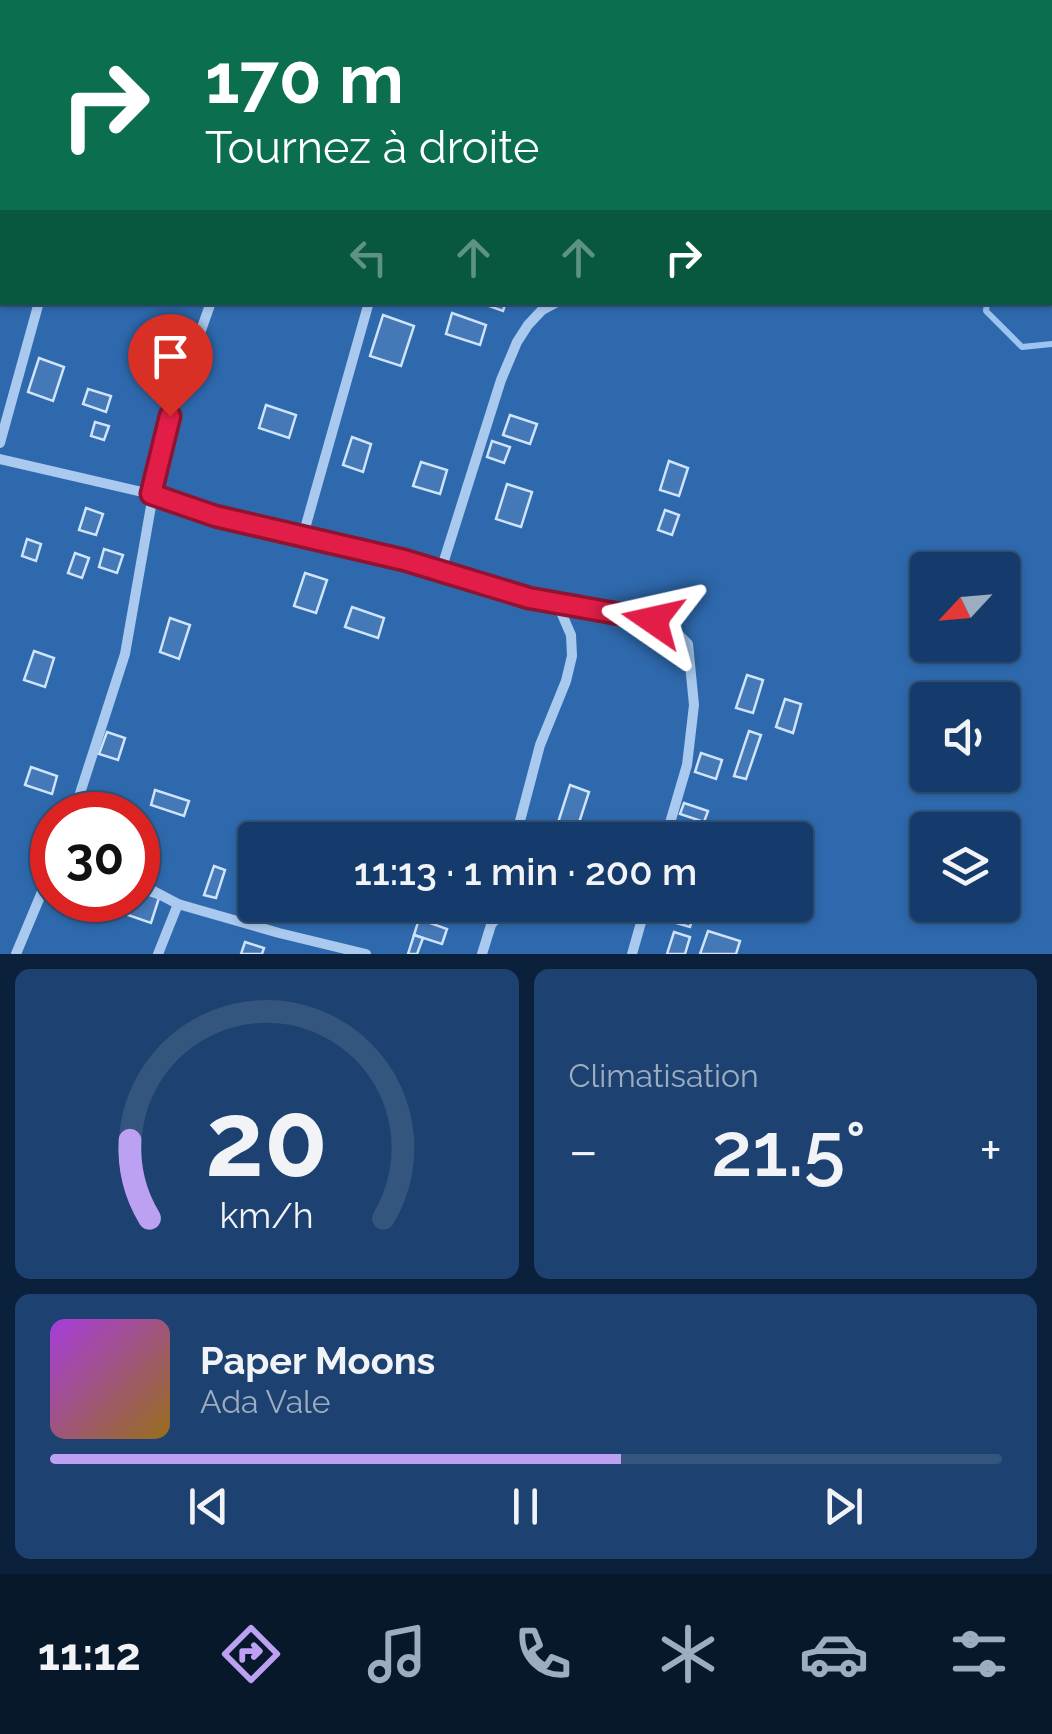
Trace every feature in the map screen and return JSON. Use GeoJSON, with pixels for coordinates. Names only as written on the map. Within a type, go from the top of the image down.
{"type":"FeatureCollection","features":[{"type":"Feature","properties":{"kind":"street"},"geometry":{"type":"LineString","coordinates":[[0,443],[38,305]]}},
{"type":"Feature","properties":{"kind":"street"},"geometry":{"type":"LineString","coordinates":[[80,792],[125,654],[163,438],[210,305]]}},
{"type":"Feature","properties":{"kind":"street"},"geometry":{"type":"LineString","coordinates":[[302,538],[368,305]]}},
{"type":"Feature","properties":{"kind":"street"},"geometry":{"type":"LineString","coordinates":[[441,570],[501,380],[517,342],[535,317],[553,305]]}},
{"type":"Feature","properties":{"kind":"street"},"geometry":{"type":"LineString","coordinates":[[0,459],[151,494],[215,516],[441,570],[558,604],[653,620],[675,631],[688,644],[694,704],[686,765],[670,822]]}},
{"type":"Feature","properties":{"kind":"street"},"geometry":{"type":"LineString","coordinates":[[520,822],[540,745],[572,656],[571,635],[558,604]]}},
{"type":"Feature","properties":{"kind":"street"},"geometry":{"type":"LineString","coordinates":[[160,895],[178,904],[279,934],[366,954]]}},
{"type":"Feature","properties":{"kind":"street"},"geometry":{"type":"LineString","coordinates":[[158,954],[178,904]]}},
{"type":"Feature","properties":{"kind":"street"},"geometry":{"type":"LineString","coordinates":[[16,954],[30,921]]}},
{"type":"Feature","properties":{"kind":"street"},"geometry":{"type":"LineString","coordinates":[[482,954],[494,922]]}},
{"type":"Feature","properties":{"kind":"street"},"geometry":{"type":"LineString","coordinates":[[632,954],[641,922]]}},
{"type":"Feature","properties":{"kind":"shaded area"},"geometry":{"type":"Polygon","coordinates":[[[0,305],[1052,305],[1052,954],[0,954],[0,305]]]}},
{"type":"Feature","properties":{"kind":"building"},"geometry":{"type":"Polygon","coordinates":[[[452,313],[486,325],[480,345],[446,334],[452,313]]]}},
{"type":"Feature","properties":{"kind":"building"},"geometry":{"type":"Polygon","coordinates":[[[383,315],[414,326],[401,366],[370,356],[383,315]]]}},
{"type":"Feature","properties":{"kind":"building"},"geometry":{"type":"Polygon","coordinates":[[[39,358],[64,367],[53,401],[28,392],[39,358]]]}},
{"type":"Feature","properties":{"kind":"building"},"geometry":{"type":"Polygon","coordinates":[[[88,389],[111,396],[106,412],[83,404],[88,389]]]}},
{"type":"Feature","properties":{"kind":"building"},"geometry":{"type":"Polygon","coordinates":[[[266,405],[296,415],[289,438],[259,428],[266,405]]]}},
{"type":"Feature","properties":{"kind":"building"},"geometry":{"type":"Polygon","coordinates":[[[510,415],[537,424],[530,444],[503,435],[510,415]]]}},
{"type":"Feature","properties":{"kind":"building"},"geometry":{"type":"Polygon","coordinates":[[[95,422],[109,426],[104,440],[91,436],[95,422]]]}},
{"type":"Feature","properties":{"kind":"building"},"geometry":{"type":"Polygon","coordinates":[[[352,437],[371,444],[363,472],[343,465],[352,437]]]}},
{"type":"Feature","properties":{"kind":"building"},"geometry":{"type":"Polygon","coordinates":[[[492,441],[510,447],[504,463],[487,457],[492,441]]]}},
{"type":"Feature","properties":{"kind":"building"},"geometry":{"type":"Polygon","coordinates":[[[669,461],[688,468],[679,496],[660,490],[669,461]]]}},
{"type":"Feature","properties":{"kind":"building"},"geometry":{"type":"Polygon","coordinates":[[[421,462],[447,470],[440,494],[413,486],[421,462]]]}},
{"type":"Feature","properties":{"kind":"building"},"geometry":{"type":"Polygon","coordinates":[[[507,484],[532,492],[521,527],[496,519],[507,484]]]}},
{"type":"Feature","properties":{"kind":"building"},"geometry":{"type":"Polygon","coordinates":[[[86,508],[103,514],[96,535],[79,530],[86,508]]]}},
{"type":"Feature","properties":{"kind":"building"},"geometry":{"type":"Polygon","coordinates":[[[665,510],[679,515],[672,535],[658,530],[665,510]]]}},
{"type":"Feature","properties":{"kind":"building"},"geometry":{"type":"Polygon","coordinates":[[[27,539],[41,544],[36,561],[22,556],[27,539]]]}},
{"type":"Feature","properties":{"kind":"building"},"geometry":{"type":"Polygon","coordinates":[[[104,549],[123,555],[117,573],[99,567],[104,549]]]}},
{"type":"Feature","properties":{"kind":"building"},"geometry":{"type":"Polygon","coordinates":[[[75,553],[89,558],[82,578],[68,573],[75,553]]]}},
{"type":"Feature","properties":{"kind":"building"},"geometry":{"type":"Polygon","coordinates":[[[305,573],[327,580],[316,613],[294,606],[305,573]]]}},
{"type":"Feature","properties":{"kind":"building"},"geometry":{"type":"Polygon","coordinates":[[[352,607],[384,618],[378,638],[345,627],[352,607]]]}},
{"type":"Feature","properties":{"kind":"building"},"geometry":{"type":"Polygon","coordinates":[[[170,618],[190,625],[179,659],[160,652],[170,618]]]}},
{"type":"Feature","properties":{"kind":"building"},"geometry":{"type":"Polygon","coordinates":[[[34,651],[54,658],[45,687],[24,680],[34,651]]]}},
{"type":"Feature","properties":{"kind":"building"},"geometry":{"type":"Polygon","coordinates":[[[747,675],[763,680],[753,713],[736,708],[747,675]]]}},
{"type":"Feature","properties":{"kind":"building"},"geometry":{"type":"Polygon","coordinates":[[[785,699],[801,704],[793,733],[776,727],[785,699]]]}},
{"type":"Feature","properties":{"kind":"building"},"geometry":{"type":"Polygon","coordinates":[[[749,731],[761,735],[746,779],[734,776],[749,731]]]}},
{"type":"Feature","properties":{"kind":"building"},"geometry":{"type":"Polygon","coordinates":[[[107,732],[125,738],[118,760],[99,754],[107,732]]]}},
{"type":"Feature","properties":{"kind":"building"},"geometry":{"type":"Polygon","coordinates":[[[701,753],[722,760],[716,779],[695,772],[701,753]]]}},
{"type":"Feature","properties":{"kind":"building"},"geometry":{"type":"Polygon","coordinates":[[[31,767],[57,776],[53,792],[25,785],[31,767]]]}},
{"type":"Feature","properties":{"kind":"building"},"geometry":{"type":"Polygon","coordinates":[[[570,785],[589,792],[579,822],[558,822],[570,785]]]}},
{"type":"Feature","properties":{"kind":"building"},"geometry":{"type":"Polygon","coordinates":[[[155,790],[189,801],[184,816],[160,808],[160,792],[155,790]]]}},
{"type":"Feature","properties":{"kind":"building"},"geometry":{"type":"Polygon","coordinates":[[[684,803],[708,811],[704,822],[680,814],[684,803]]]}},
{"type":"Feature","properties":{"kind":"building"},"geometry":{"type":"Polygon","coordinates":[[[214,866],[225,870],[216,898],[204,895],[214,866]]]}},
{"type":"Feature","properties":{"kind":"building"},"geometry":{"type":"Polygon","coordinates":[[[418,922],[447,929],[442,944],[414,935],[418,922]]]}},
{"type":"Feature","properties":{"kind":"building"},"geometry":{"type":"Polygon","coordinates":[[[708,931],[740,941],[736,954],[700,954],[708,931]]]}},
{"type":"Feature","properties":{"kind":"building"},"geometry":{"type":"Polygon","coordinates":[[[674,932],[690,937],[685,954],[667,954],[674,932]]]}},
{"type":"Feature","properties":{"kind":"building"},"geometry":{"type":"Polygon","coordinates":[[[414,935],[423,938],[417,954],[408,954],[414,935]]]}},
{"type":"Feature","properties":{"kind":"building"},"geometry":{"type":"Polygon","coordinates":[[[245,942],[264,948],[262,954],[241,954],[245,942]]]}},
{"type":"Feature","properties":{"kind":"waterway"},"geometry":{"type":"LineString","coordinates":[[987,305],[986,311],[1022,347],[1052,344]]}},
{"type":"Feature","properties":{"kind":"route"},"geometry":{"type":"LineString","coordinates":[[170,416],[151,494],[215,516],[404,560],[529,598],[653,620]]}}]}
